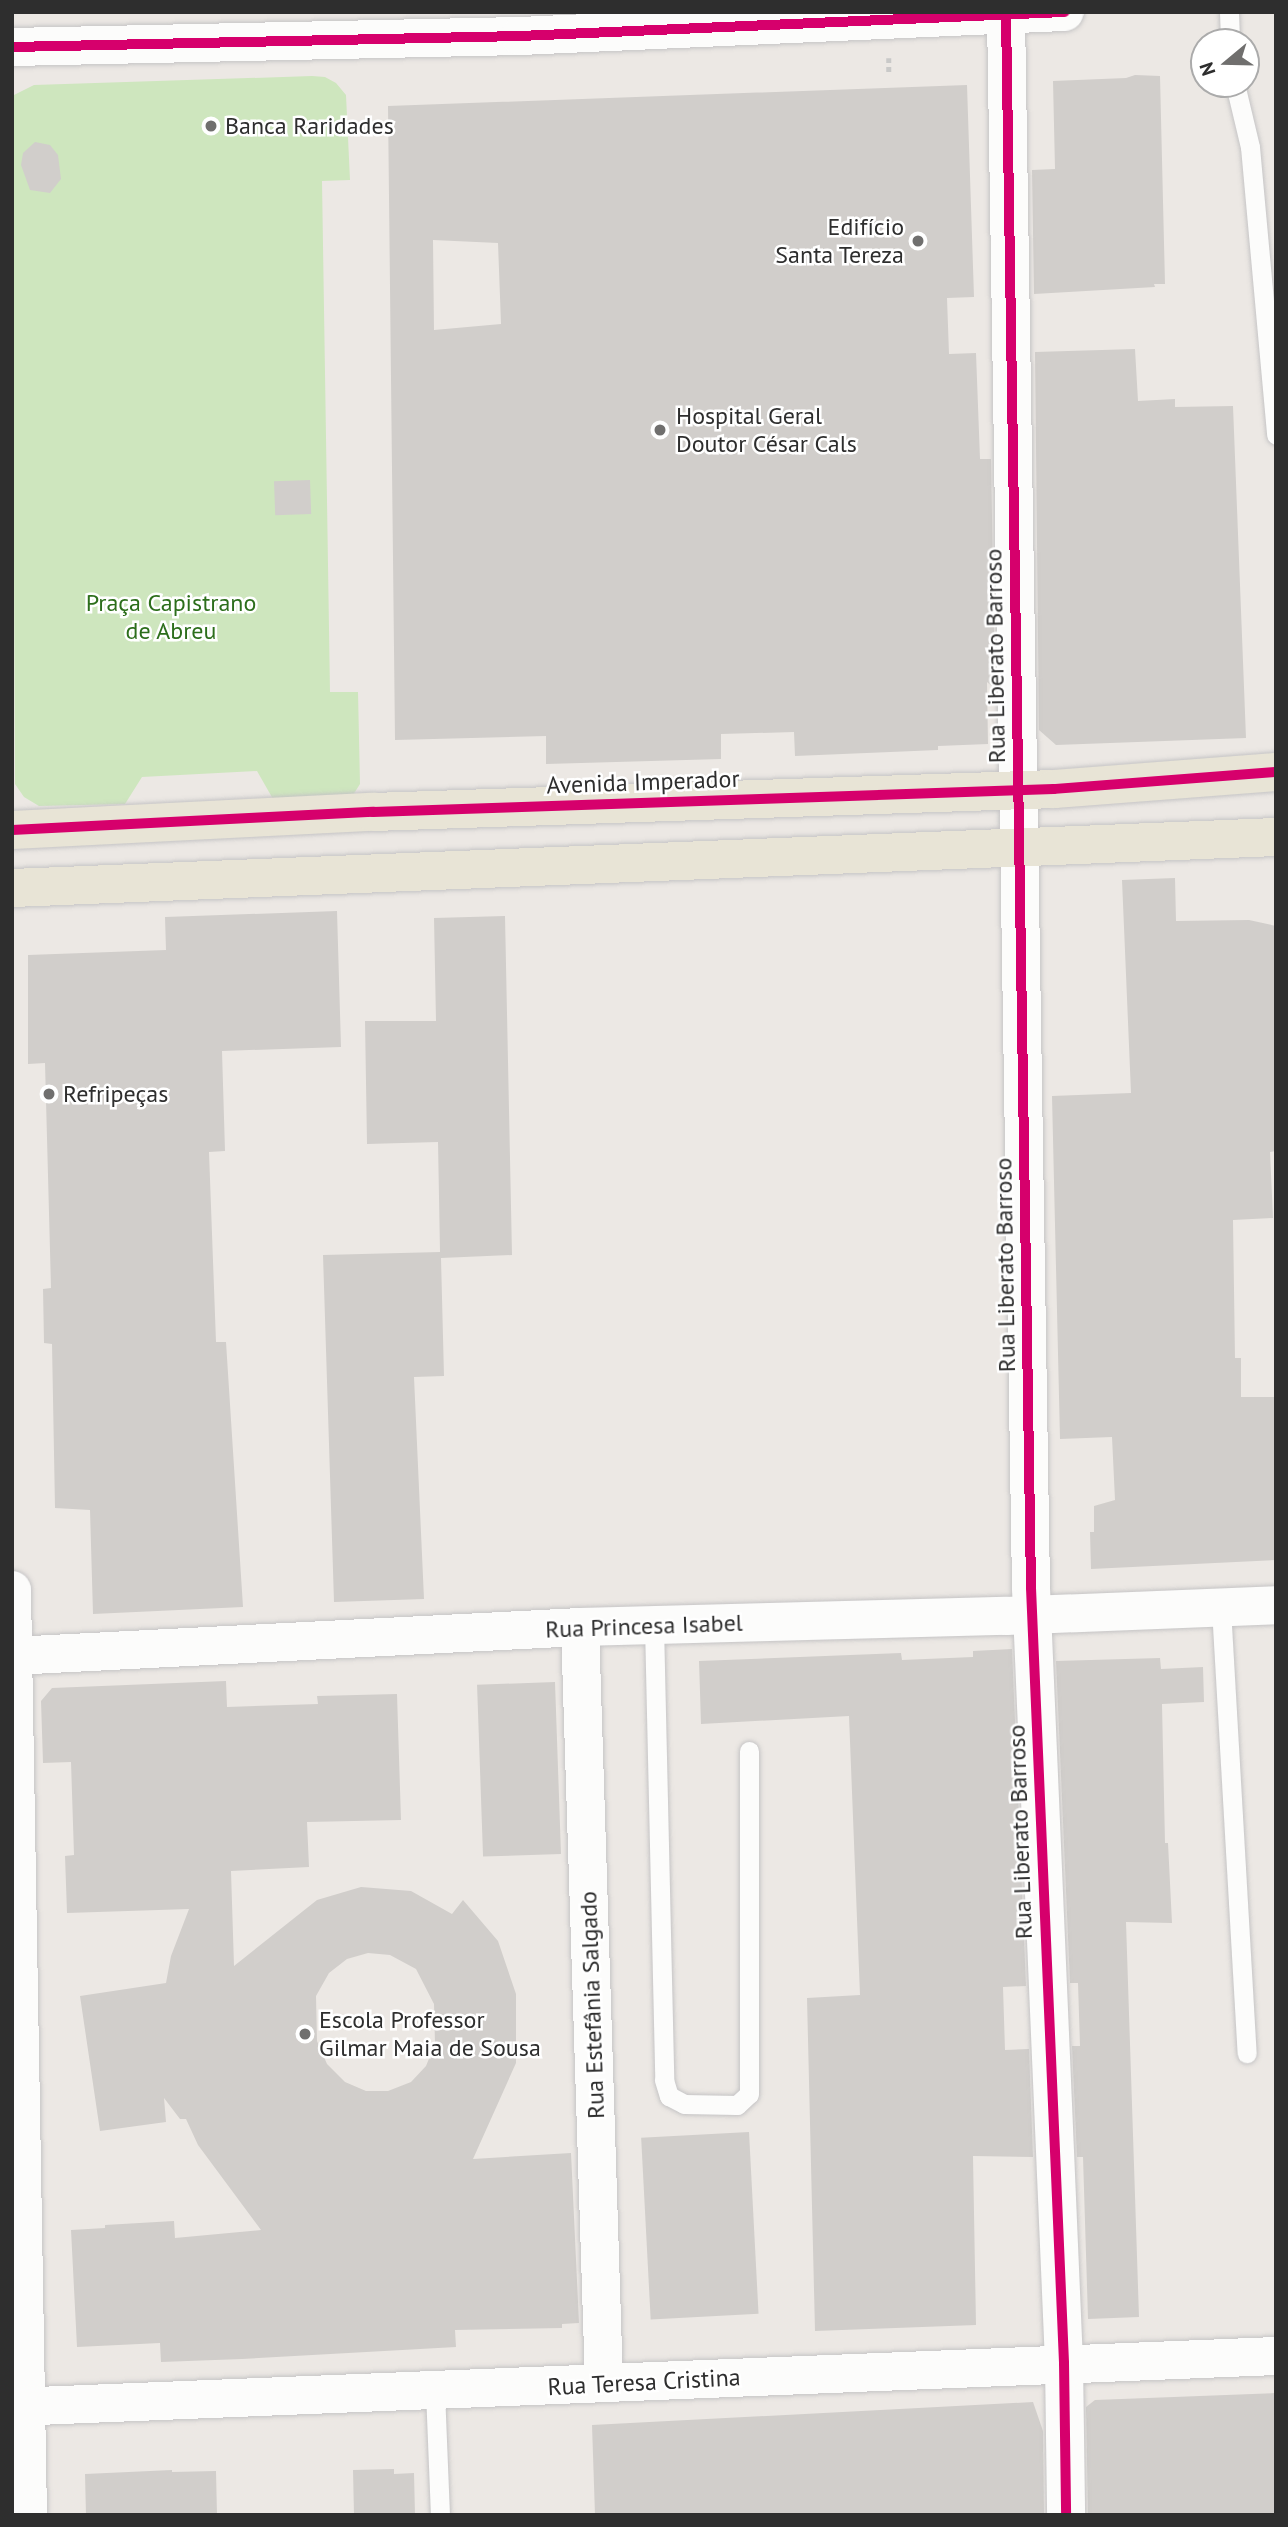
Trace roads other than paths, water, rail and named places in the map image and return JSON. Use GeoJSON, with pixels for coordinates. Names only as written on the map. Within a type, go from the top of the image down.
{"type":"FeatureCollection","features":[{"type":"Feature","properties":{"kind":"main road","name":"Avenida Imperador"},"geometry":{"type":"LineString","coordinates":[[12,830],[373,813],[1018,790],[1276,772]]}},
{"type":"Feature","properties":{"kind":"main road"},"geometry":{"type":"LineString","coordinates":[[12,888],[1276,837]]}},
{"type":"Feature","properties":{"kind":"street"},"geometry":{"type":"LineString","coordinates":[[12,47],[520,36],[940,14],[1064,12]]}},
{"type":"Feature","properties":{"kind":"street","name":"Rua Liberato Barroso"},"geometry":{"type":"LineString","coordinates":[[1006,14],[1032,1615],[1064,2363],[1066,2515]]}},
{"type":"Feature","properties":{"kind":"street"},"geometry":{"type":"LineString","coordinates":[[12,1590],[19,2407],[28,2515]]}},
{"type":"Feature","properties":{"kind":"street","name":"Rua Princesa Isabel"},"geometry":{"type":"LineString","coordinates":[[13,1656],[580,1627],[1032,1615],[1276,1605]]}},
{"type":"Feature","properties":{"kind":"street","name":"Rua Estefânia Salgado"},"geometry":{"type":"LineString","coordinates":[[580,1627],[604,2383]]}},
{"type":"Feature","properties":{"kind":"street","name":"Rua Teresa Cristina"},"geometry":{"type":"LineString","coordinates":[[19,2407],[1276,2356]]}},
{"type":"Feature","properties":{"kind":"lane"},"geometry":{"type":"LineString","coordinates":[[1238,98],[1250,147],[1276,435]]}},
{"type":"Feature","properties":{"kind":"lane"},"geometry":{"type":"LineString","coordinates":[[1221,1608],[1247,2053]]}},
{"type":"Feature","properties":{"kind":"lane"},"geometry":{"type":"LineString","coordinates":[[654,1625],[664,2080],[669,2096],[684,2104],[737,2105],[749,2094],[749,1751]]}},
{"type":"Feature","properties":{"kind":"lane"},"geometry":{"type":"LineString","coordinates":[[435,2392],[440,2515]]}},
{"type":"Feature","properties":{"kind":"place","name":"Banca Raridades"},"geometry":{"type":"Point","coordinates":[211,126]}},
{"type":"Feature","properties":{"kind":"place","name":"Edifício Santa Tereza"},"geometry":{"type":"Point","coordinates":[918,241]}},
{"type":"Feature","properties":{"kind":"place","name":"Hospital Geral Doutor César Cals"},"geometry":{"type":"Point","coordinates":[660,430]}},
{"type":"Feature","properties":{"kind":"place","name":"Refripeças"},"geometry":{"type":"Point","coordinates":[49,1094]}},
{"type":"Feature","properties":{"kind":"place","name":"Escola Professor Gilmar Maia de Sousa"},"geometry":{"type":"Point","coordinates":[305,2034]}},
{"type":"Feature","properties":{"kind":"park label","name":"Praça Capistrano de Abreu"},"geometry":{"type":"Point","coordinates":[171,617]}}]}
